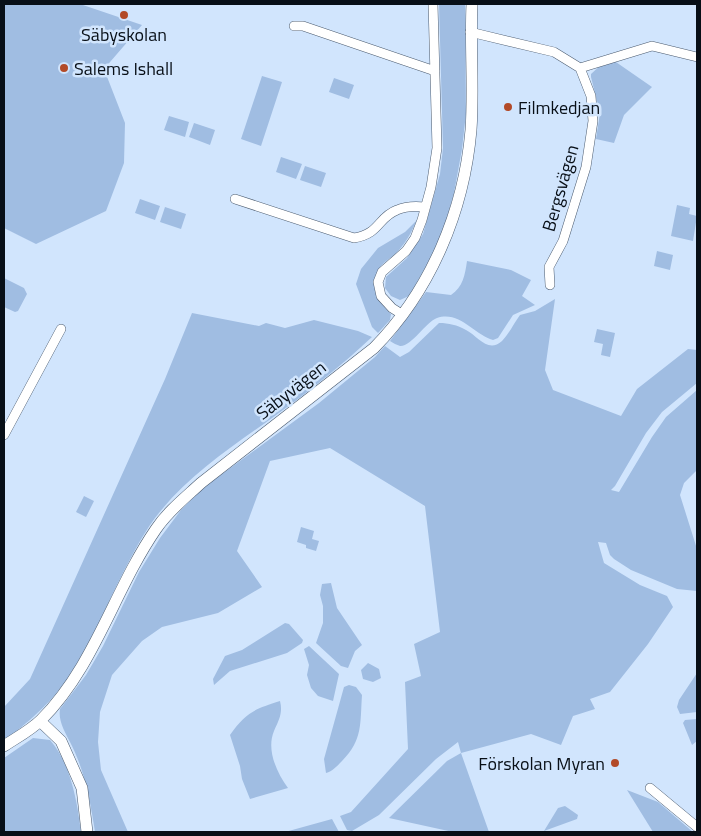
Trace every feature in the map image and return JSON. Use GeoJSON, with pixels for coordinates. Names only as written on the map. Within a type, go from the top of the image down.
{"type":"FeatureCollection","features":[{"type":"Feature","properties":{"kind":"street"},"geometry":{"type":"LineString","coordinates":[[403,315],[392,308],[381,296],[378,282],[382,272],[406,251],[415,238],[431,187],[437,148],[433,4]]}},
{"type":"Feature","properties":{"kind":"street","name":"Säbyvägen"},"geometry":{"type":"LineString","coordinates":[[4,746],[40,721],[60,698],[92,651],[139,556],[157,528],[173,509],[201,483],[374,348],[403,315],[432,269],[459,202],[471,128],[470,32],[472,4]]}},
{"type":"Feature","properties":{"kind":"street"},"geometry":{"type":"LineString","coordinates":[[294,26],[304,26],[435,71]]}},
{"type":"Feature","properties":{"kind":"street"},"geometry":{"type":"LineString","coordinates":[[470,32],[554,52],[580,68],[652,46],[697,57]]}},
{"type":"Feature","properties":{"kind":"street","name":"Bergsvägen"},"geometry":{"type":"LineString","coordinates":[[550,285],[549,267],[563,241],[586,167],[593,121],[591,96],[580,68]]}},
{"type":"Feature","properties":{"kind":"street"},"geometry":{"type":"LineString","coordinates":[[235,199],[354,238],[372,232],[396,210],[410,206],[425,207]]}},
{"type":"Feature","properties":{"kind":"street"},"geometry":{"type":"LineString","coordinates":[[4,435],[61,329]]}},
{"type":"Feature","properties":{"kind":"street"},"geometry":{"type":"LineString","coordinates":[[40,721],[61,741],[82,788],[87,832]]}},
{"type":"Feature","properties":{"kind":"street"},"geometry":{"type":"LineString","coordinates":[[650,788],[697,827]]}},
{"type":"Feature","properties":{"kind":"shaded area"},"geometry":{"type":"Polygon","coordinates":[[[4,4],[80,4],[142,25],[104,69],[125,123],[124,163],[106,211],[36,244],[4,228],[4,4]]]}},
{"type":"Feature","properties":{"kind":"shaded area"},"geometry":{"type":"Polygon","coordinates":[[[439,4],[465,4],[466,113],[462,149],[454,193],[444,229],[428,263],[409,296],[400,300],[391,296],[385,288],[386,277],[407,258],[423,234],[440,174],[443,148],[439,4]]]}},
{"type":"Feature","properties":{"kind":"shaded area"},"geometry":{"type":"Polygon","coordinates":[[[613,60],[652,87],[624,115],[614,143],[596,139],[600,113],[591,77],[591,74],[602,64],[613,60]]]}},
{"type":"Feature","properties":{"kind":"shaded area"},"geometry":{"type":"Polygon","coordinates":[[[262,76],[282,82],[261,146],[241,139],[262,76]]]}},
{"type":"Feature","properties":{"kind":"shaded area"},"geometry":{"type":"Polygon","coordinates":[[[334,78],[354,85],[349,99],[329,92],[334,78]]]}},
{"type":"Feature","properties":{"kind":"shaded area"},"geometry":{"type":"Polygon","coordinates":[[[169,116],[189,122],[185,137],[164,130],[169,116]]]}},
{"type":"Feature","properties":{"kind":"shaded area"},"geometry":{"type":"Polygon","coordinates":[[[194,123],[215,130],[210,145],[189,137],[194,123]]]}},
{"type":"Feature","properties":{"kind":"shaded area"},"geometry":{"type":"Polygon","coordinates":[[[281,157],[302,164],[296,179],[276,172],[281,157]]]}},
{"type":"Feature","properties":{"kind":"shaded area"},"geometry":{"type":"Polygon","coordinates":[[[305,166],[326,173],[321,187],[300,180],[305,166]]]}},
{"type":"Feature","properties":{"kind":"shaded area"},"geometry":{"type":"Polygon","coordinates":[[[140,199],[160,206],[155,220],[135,213],[140,199]]]}},
{"type":"Feature","properties":{"kind":"shaded area"},"geometry":{"type":"Polygon","coordinates":[[[677,205],[690,208],[689,214],[697,216],[693,241],[671,236],[677,205]]]}},
{"type":"Feature","properties":{"kind":"shaded area"},"geometry":{"type":"Polygon","coordinates":[[[165,207],[186,214],[181,229],[160,222],[165,207]]]}},
{"type":"Feature","properties":{"kind":"shaded area"},"geometry":{"type":"Polygon","coordinates":[[[417,220],[402,247],[381,266],[377,273],[375,286],[378,298],[391,314],[390,320],[378,333],[372,327],[356,284],[361,269],[378,248],[405,232],[417,220]]]}},
{"type":"Feature","properties":{"kind":"shaded area"},"geometry":{"type":"Polygon","coordinates":[[[657,251],[673,255],[670,270],[654,266],[657,251]]]}},
{"type":"Feature","properties":{"kind":"shaded area"},"geometry":{"type":"Polygon","coordinates":[[[467,261],[511,270],[531,280],[522,296],[535,305],[513,315],[498,338],[493,340],[460,320],[445,316],[433,320],[409,343],[400,346],[390,341],[426,292],[451,295],[455,292],[463,280],[467,261]]]}},
{"type":"Feature","properties":{"kind":"shaded area"},"geometry":{"type":"Polygon","coordinates":[[[4,278],[24,288],[27,294],[18,311],[15,312],[4,307],[4,278]]]}},
{"type":"Feature","properties":{"kind":"shaded area"},"geometry":{"type":"Polygon","coordinates":[[[555,299],[545,370],[553,390],[621,416],[637,389],[688,349],[697,350],[697,383],[662,412],[646,433],[611,490],[619,492],[666,417],[697,390],[697,470],[684,483],[680,495],[697,549],[697,591],[677,589],[631,570],[610,555],[606,543],[598,542],[604,563],[640,585],[667,596],[673,607],[648,644],[610,692],[590,699],[595,709],[573,716],[561,745],[531,734],[461,753],[458,742],[436,759],[379,815],[352,831],[347,830],[340,816],[351,812],[408,749],[405,682],[421,676],[414,644],[440,632],[425,506],[330,448],[270,461],[237,551],[262,587],[218,613],[162,627],[142,641],[112,675],[100,712],[98,742],[101,770],[128,832],[95,832],[83,775],[62,726],[60,709],[86,675],[103,646],[139,572],[160,538],[181,510],[203,488],[319,403],[375,357],[385,346],[400,357],[409,352],[439,323],[456,326],[466,330],[483,343],[492,346],[497,345],[505,338],[520,315],[535,311],[555,299]]]}},
{"type":"Feature","properties":{"kind":"shaded area"},"geometry":{"type":"Polygon","coordinates":[[[192,313],[259,326],[266,323],[285,328],[314,320],[358,331],[372,337],[311,389],[195,476],[167,503],[149,526],[139,543],[72,672],[54,696],[4,741],[4,707],[30,679],[165,379],[192,313]]]}},
{"type":"Feature","properties":{"kind":"shaded area"},"geometry":{"type":"Polygon","coordinates":[[[597,329],[615,333],[610,357],[601,355],[603,344],[594,342],[597,329]]]}},
{"type":"Feature","properties":{"kind":"shaded area"},"geometry":{"type":"Polygon","coordinates":[[[84,496],[94,501],[86,517],[76,512],[84,496]]]}},
{"type":"Feature","properties":{"kind":"shaded area"},"geometry":{"type":"Polygon","coordinates":[[[301,527],[314,531],[312,539],[319,541],[316,551],[306,548],[306,545],[297,542],[301,527]]]}},
{"type":"Feature","properties":{"kind":"shaded area"},"geometry":{"type":"Polygon","coordinates":[[[331,583],[337,608],[362,645],[355,651],[348,668],[341,666],[316,643],[323,623],[323,606],[320,595],[322,584],[331,583]]]}},
{"type":"Feature","properties":{"kind":"shaded area"},"geometry":{"type":"Polygon","coordinates":[[[285,623],[289,624],[303,640],[302,643],[287,653],[230,671],[214,685],[213,679],[225,656],[242,650],[285,623]]]}},
{"type":"Feature","properties":{"kind":"shaded area"},"geometry":{"type":"Polygon","coordinates":[[[309,646],[339,674],[333,701],[318,696],[311,688],[307,675],[309,665],[304,649],[309,646]]]}},
{"type":"Feature","properties":{"kind":"shaded area"},"geometry":{"type":"Polygon","coordinates":[[[368,663],[379,669],[381,678],[373,682],[363,679],[361,670],[368,663]]]}},
{"type":"Feature","properties":{"kind":"shaded area"},"geometry":{"type":"Polygon","coordinates":[[[697,673],[697,712],[680,714],[677,707],[679,700],[697,673]]]}},
{"type":"Feature","properties":{"kind":"shaded area"},"geometry":{"type":"Polygon","coordinates":[[[349,685],[356,687],[362,695],[359,731],[354,746],[349,753],[335,768],[326,773],[324,759],[344,687],[349,685]]]}},
{"type":"Feature","properties":{"kind":"shaded area"},"geometry":{"type":"Polygon","coordinates":[[[280,701],[281,713],[271,746],[274,761],[288,788],[250,799],[242,779],[230,735],[246,716],[264,706],[280,701]]]}},
{"type":"Feature","properties":{"kind":"shaded area"},"geometry":{"type":"Polygon","coordinates":[[[697,719],[697,741],[692,745],[683,723],[685,720],[697,719]]]}},
{"type":"Feature","properties":{"kind":"shaded area"},"geometry":{"type":"Polygon","coordinates":[[[33,738],[50,740],[63,760],[72,783],[81,832],[4,832],[4,758],[33,738]]]}},
{"type":"Feature","properties":{"kind":"shaded area"},"geometry":{"type":"Polygon","coordinates":[[[461,753],[489,832],[453,832],[389,818],[447,761],[461,753]]]}},
{"type":"Feature","properties":{"kind":"shaded area"},"geometry":{"type":"Polygon","coordinates":[[[627,790],[658,802],[693,832],[653,832],[627,790]]]}},
{"type":"Feature","properties":{"kind":"shaded area"},"geometry":{"type":"Polygon","coordinates":[[[565,806],[578,815],[577,819],[544,831],[558,808],[565,806]]]}},
{"type":"Feature","properties":{"kind":"shaded area"},"geometry":{"type":"Polygon","coordinates":[[[332,819],[339,832],[285,832],[332,819]]]}},
{"type":"Feature","properties":{"kind":"place","name":"Säbyskolan"},"geometry":{"type":"Point","coordinates":[124,15]}},
{"type":"Feature","properties":{"kind":"place","name":"Salems Ishall"},"geometry":{"type":"Point","coordinates":[64,68]}},
{"type":"Feature","properties":{"kind":"place","name":"Filmkedjan"},"geometry":{"type":"Point","coordinates":[508,107]}},
{"type":"Feature","properties":{"kind":"place","name":"Förskolan Myran"},"geometry":{"type":"Point","coordinates":[615,763]}}]}
